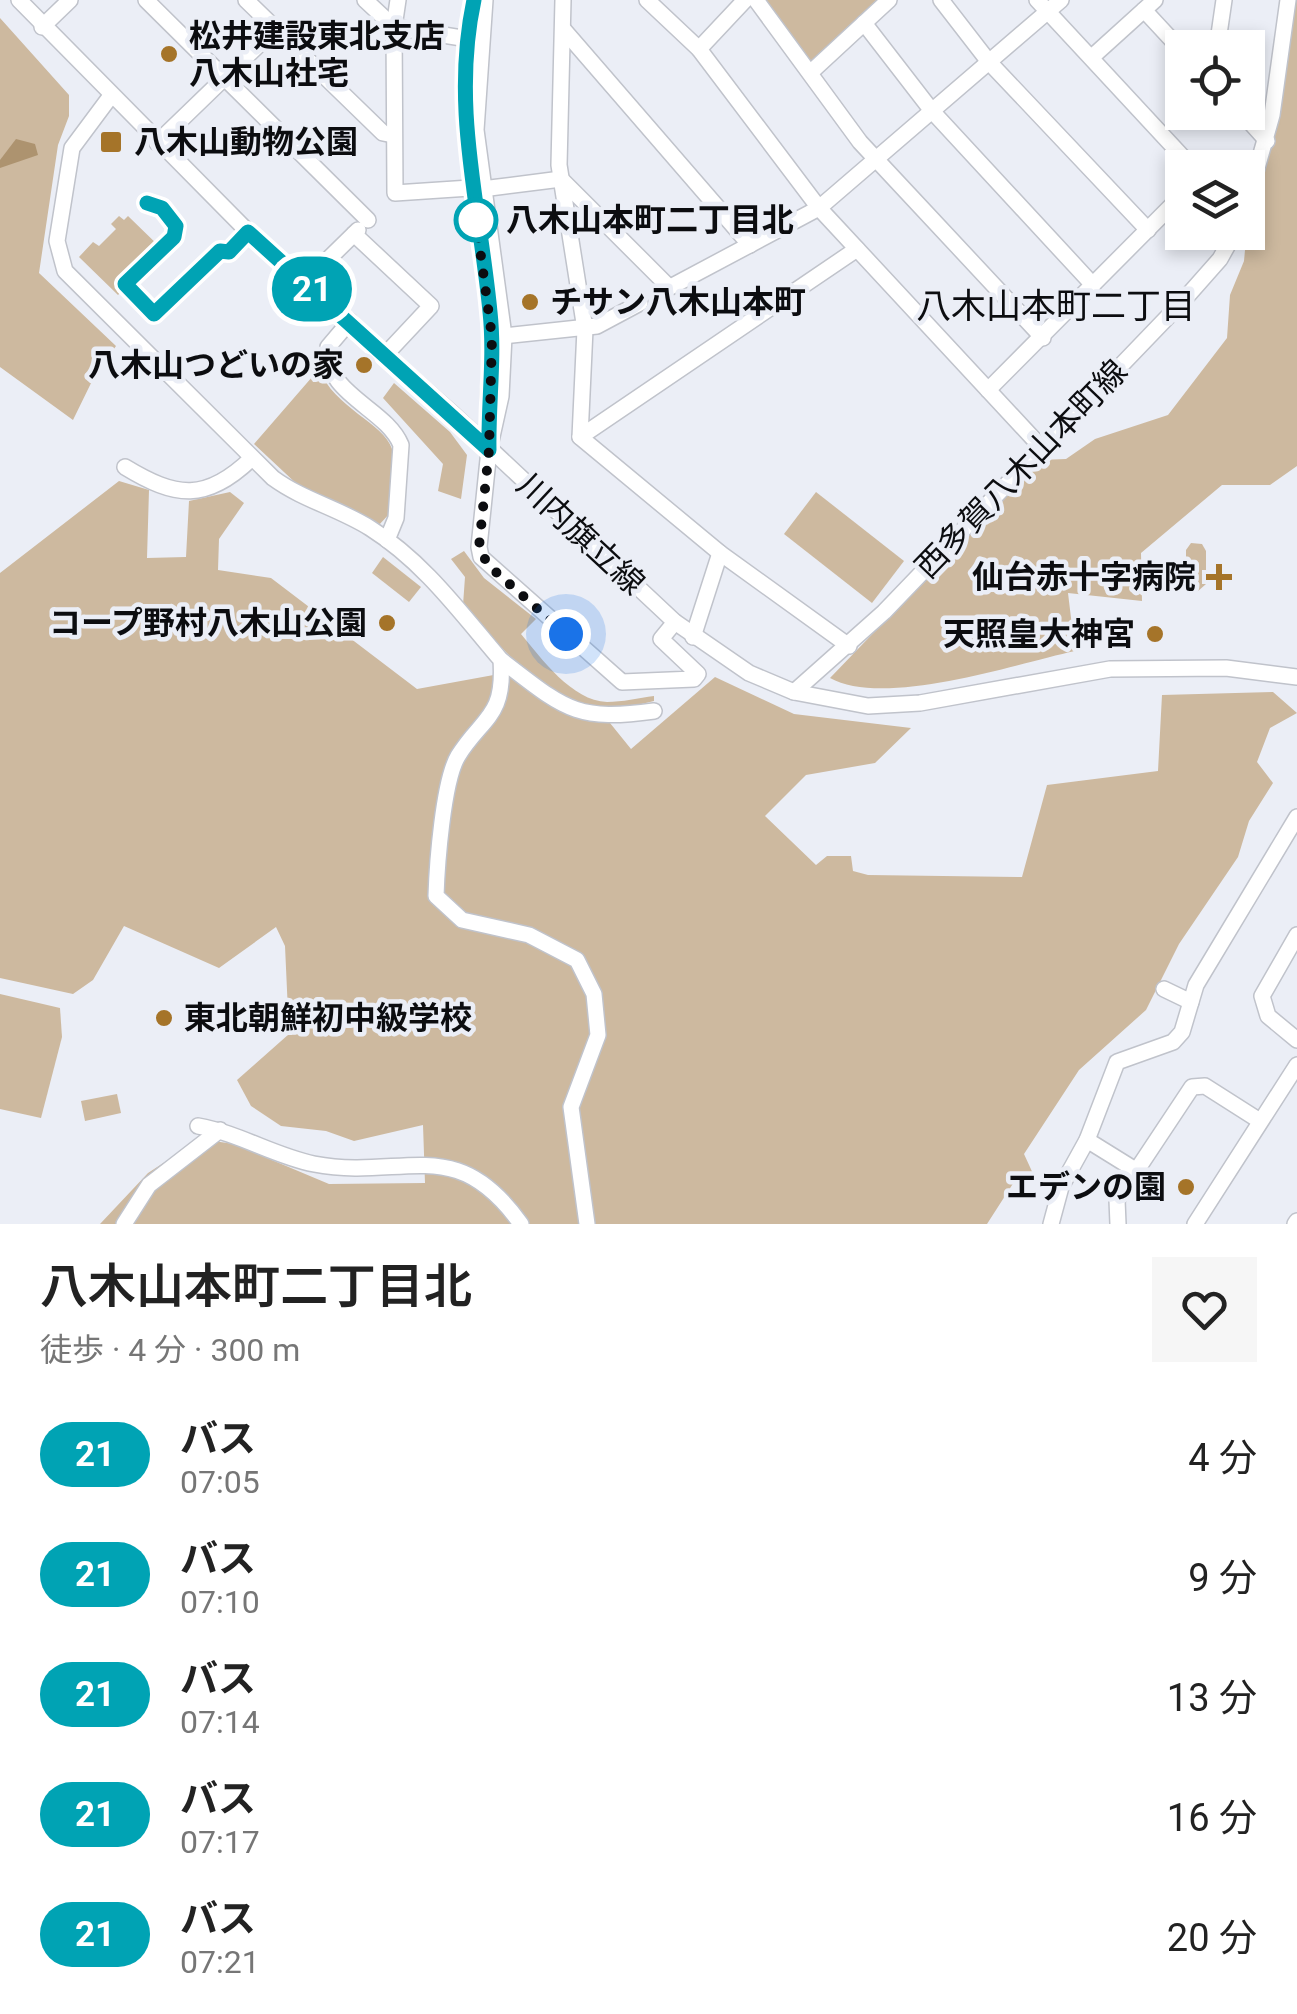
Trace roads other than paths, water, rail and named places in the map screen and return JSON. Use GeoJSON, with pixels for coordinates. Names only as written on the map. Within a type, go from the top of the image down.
{"type":"FeatureCollection","features":[{"type":"Feature","properties":{"kind":"street","name":"川内旗立線"},"geometry":{"type":"LineString","coordinates":[[18,0],[157,143],[304,283],[675,622],[749,673],[794,692],[868,706],[898,705],[1110,669],[1207,667],[1297,677]]}},
{"type":"Feature","properties":{"kind":"street"},"geometry":{"type":"LineString","coordinates":[[42,27],[70,0]]}},
{"type":"Feature","properties":{"kind":"street"},"geometry":{"type":"LineString","coordinates":[[146,0],[370,217],[304,283]]}},
{"type":"Feature","properties":{"kind":"street"},"geometry":{"type":"LineString","coordinates":[[246,0],[384,133],[393,135]]}},
{"type":"Feature","properties":{"kind":"street"},"geometry":{"type":"LineString","coordinates":[[365,0],[394,28],[468,39]]}},
{"type":"Feature","properties":{"kind":"street"},"geometry":{"type":"LineString","coordinates":[[398,0],[394,28],[395,193],[561,180]]}},
{"type":"Feature","properties":{"kind":"street"},"geometry":{"type":"LineString","coordinates":[[474,0],[464,108],[504,336],[501,396],[489,450]]}},
{"type":"Feature","properties":{"kind":"street"},"geometry":{"type":"LineString","coordinates":[[484,0],[476,84],[476,188],[492,337],[489,450],[479,547],[488,565],[622,682],[694,679],[698,674],[661,639],[675,622]]}},
{"type":"Feature","properties":{"kind":"street"},"geometry":{"type":"LineString","coordinates":[[563,0],[561,180],[585,329],[580,437]]}},
{"type":"Feature","properties":{"kind":"street"},"geometry":{"type":"LineString","coordinates":[[647,0],[699,50],[818,208],[1041,448]]}},
{"type":"Feature","properties":{"kind":"street"},"geometry":{"type":"LineString","coordinates":[[699,50],[745,0]]}},
{"type":"Feature","properties":{"kind":"street"},"geometry":{"type":"LineString","coordinates":[[756,0],[876,160],[1043,338]]}},
{"type":"Feature","properties":{"kind":"street"},"geometry":{"type":"LineString","coordinates":[[810,74],[889,0]]}},
{"type":"Feature","properties":{"kind":"street"},"geometry":{"type":"LineString","coordinates":[[941,0],[990,62],[1148,230]]}},
{"type":"Feature","properties":{"kind":"street"},"geometry":{"type":"LineString","coordinates":[[561,180],[666,289],[818,208],[990,62],[1042,6],[1061,0]]}},
{"type":"Feature","properties":{"kind":"street"},"geometry":{"type":"LineString","coordinates":[[1220,30],[1224,0]]}},
{"type":"Feature","properties":{"kind":"street"},"geometry":{"type":"LineString","coordinates":[[1264,150],[1288,0]]}},
{"type":"Feature","properties":{"kind":"street"},"geometry":{"type":"LineString","coordinates":[[1092,57],[1149,5],[1167,30]]}},
{"type":"Feature","properties":{"kind":"street"},"geometry":{"type":"LineString","coordinates":[[1042,6],[1176,150]]}},
{"type":"Feature","properties":{"kind":"street"},"geometry":{"type":"LineString","coordinates":[[864,23],[932,111],[1093,285]]}},
{"type":"Feature","properties":{"kind":"street"},"geometry":{"type":"LineString","coordinates":[[157,143],[275,29]]}},
{"type":"Feature","properties":{"kind":"street"},"geometry":{"type":"LineString","coordinates":[[562,29],[750,245]]}},
{"type":"Feature","properties":{"kind":"street"},"geometry":{"type":"LineString","coordinates":[[110,96],[72,148],[57,240],[60,262],[70,279],[251,459],[296,495],[352,518],[418,562],[501,660],[559,702],[584,714],[600,717],[654,711]]}},
{"type":"Feature","properties":{"kind":"street"},"geometry":{"type":"LineString","coordinates":[[1257,130],[1267,141]]}},
{"type":"Feature","properties":{"kind":"street"},"geometry":{"type":"LineString","coordinates":[[988,390],[1165,212]]}},
{"type":"Feature","properties":{"kind":"street"},"geometry":{"type":"LineString","coordinates":[[354,234],[431,306],[386,354]]}},
{"type":"Feature","properties":{"kind":"street"},"geometry":{"type":"LineString","coordinates":[[580,437],[857,249]]}},
{"type":"Feature","properties":{"kind":"street","name":"西多賀八木山本町線"},"geometry":{"type":"LineString","coordinates":[[794,692],[849,646],[1192,292],[1225,250]]}},
{"type":"Feature","properties":{"kind":"street"},"geometry":{"type":"LineString","coordinates":[[504,336],[585,329],[640,303]]}},
{"type":"Feature","properties":{"kind":"street"},"geometry":{"type":"LineString","coordinates":[[350,321],[328,346],[329,364],[344,387],[401,444],[396,518],[388,540]]}},
{"type":"Feature","properties":{"kind":"street"},"geometry":{"type":"LineString","coordinates":[[580,437],[720,553],[849,646]]}},
{"type":"Feature","properties":{"kind":"street"},"geometry":{"type":"LineString","coordinates":[[125,467],[166,489],[202,491],[223,483],[251,459]]}},
{"type":"Feature","properties":{"kind":"street"},"geometry":{"type":"LineString","coordinates":[[693,637],[720,553]]}},
{"type":"Feature","properties":{"kind":"street"},"geometry":{"type":"LineString","coordinates":[[501,660],[499,695],[492,715],[457,757],[452,774],[438,855],[436,896],[462,920],[528,935],[578,960],[594,994],[598,1035],[570,1106],[587,1224]]}},
{"type":"Feature","properties":{"kind":"street"},"geometry":{"type":"LineString","coordinates":[[1051,1224],[1061,1187],[1087,1140],[1117,1062],[1173,1042],[1182,1032],[1196,985],[1297,817]]}},
{"type":"Feature","properties":{"kind":"street"},"geometry":{"type":"LineString","coordinates":[[1297,935],[1262,996],[1268,1016],[1297,1040]]}},
{"type":"Feature","properties":{"kind":"street"},"geometry":{"type":"LineString","coordinates":[[1164,989],[1191,1002]]}},
{"type":"Feature","properties":{"kind":"street"},"geometry":{"type":"LineString","coordinates":[[1195,1224],[1297,1065]]}},
{"type":"Feature","properties":{"kind":"street"},"geometry":{"type":"LineString","coordinates":[[1118,1224],[1117,1200],[1192,1087],[1204,1086],[1260,1121]]}},
{"type":"Feature","properties":{"kind":"street"},"geometry":{"type":"LineString","coordinates":[[198,1126],[220,1130],[309,1163],[342,1168],[412,1164],[447,1167],[496,1189],[521,1224]]}},
{"type":"Feature","properties":{"kind":"street"},"geometry":{"type":"LineString","coordinates":[[124,1224],[148,1185],[220,1130]]}},
{"type":"Feature","properties":{"kind":"street"},"geometry":{"type":"LineString","coordinates":[[1087,1140],[1137,1170]]}},
{"type":"Feature","properties":{"kind":"place","name":"松井建設東北支店 八木山社宅"},"geometry":{"type":"Point","coordinates":[169,54]}},
{"type":"Feature","properties":{"kind":"place","name":"八木山動物公園"},"geometry":{"type":"Point","coordinates":[111,142]}},
{"type":"Feature","properties":{"kind":"place","name":"八木山本町二丁目北"},"geometry":{"type":"Point","coordinates":[476,220]}},
{"type":"Feature","properties":{"kind":"place","name":"チサン八木山本町"},"geometry":{"type":"Point","coordinates":[530,302]}},
{"type":"Feature","properties":{"kind":"place","name":"八木山つどいの家"},"geometry":{"type":"Point","coordinates":[364,365]}},
{"type":"Feature","properties":{"kind":"place","name":"仙台赤十字病院"},"geometry":{"type":"Point","coordinates":[1219,577]}},
{"type":"Feature","properties":{"kind":"place","name":"コープ野村八木山公園"},"geometry":{"type":"Point","coordinates":[387,623]}},
{"type":"Feature","properties":{"kind":"place","name":"天照皇大神宮"},"geometry":{"type":"Point","coordinates":[1155,634]}},
{"type":"Feature","properties":{"kind":"place","name":"東北朝鮮初中級学校"},"geometry":{"type":"Point","coordinates":[164,1018]}},
{"type":"Feature","properties":{"kind":"place","name":"エデンの園"},"geometry":{"type":"Point","coordinates":[1186,1187]}},
{"type":"Feature","properties":{"kind":"district","name":"八木山本町二丁目"},"geometry":{"type":"Point","coordinates":[1056,306]}}]}
